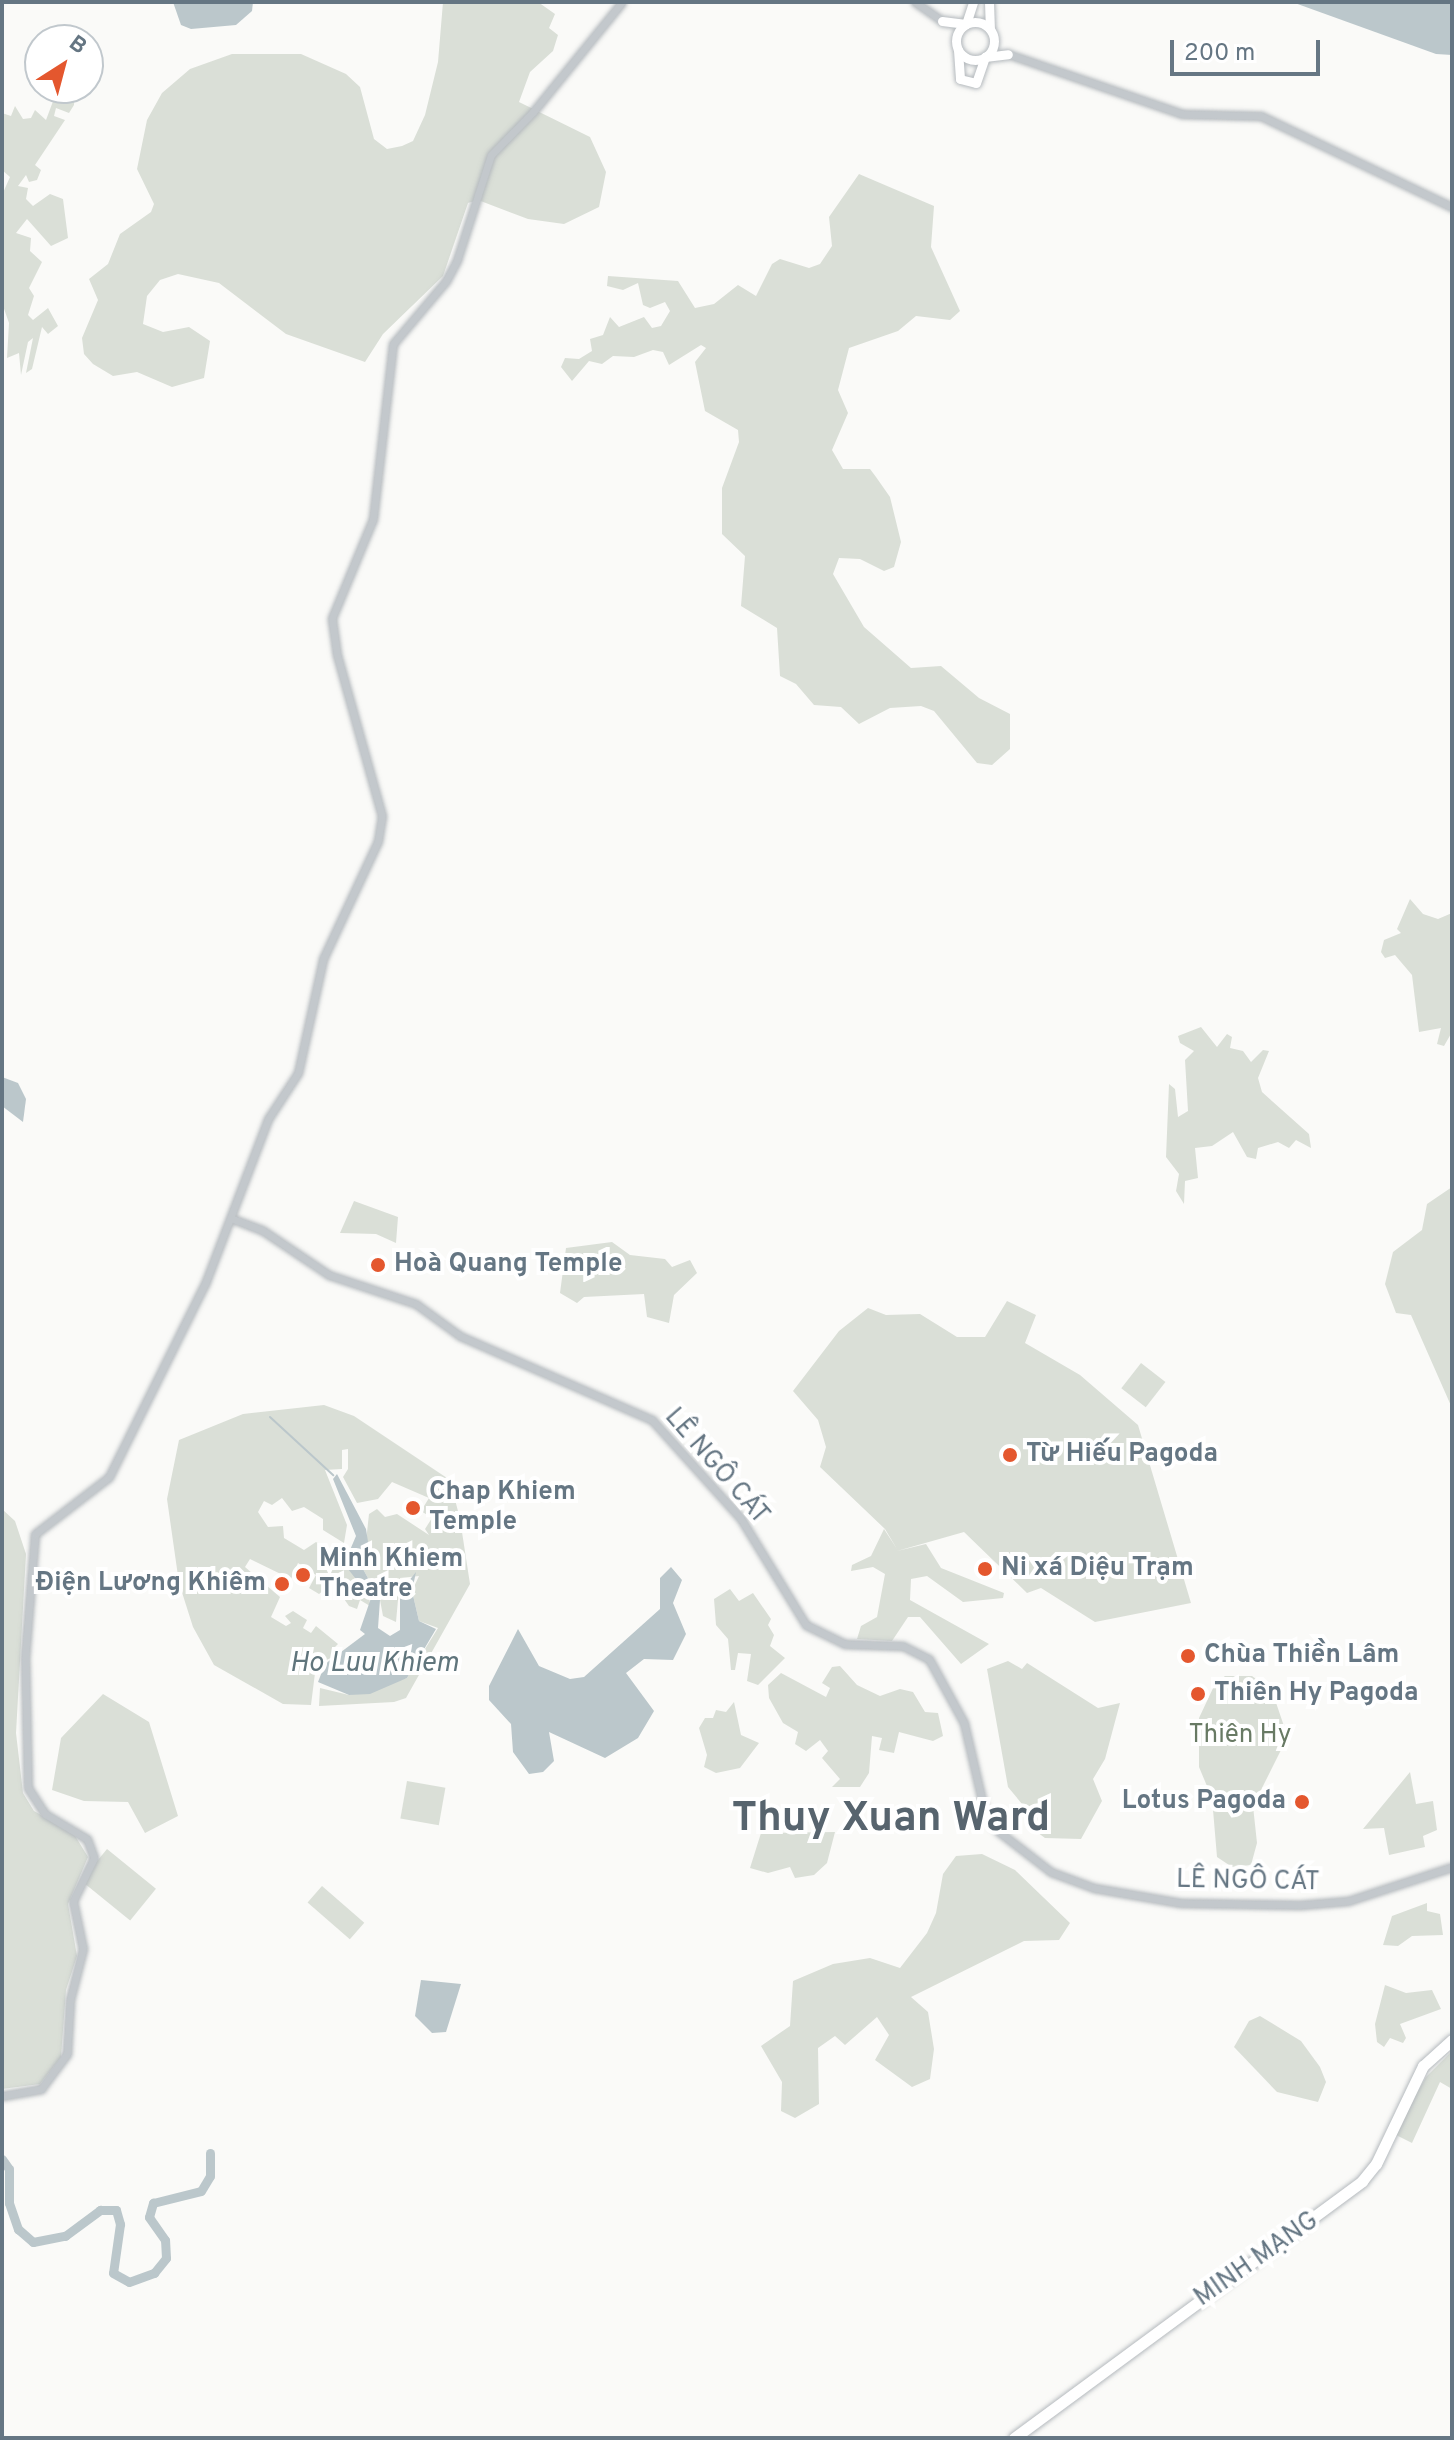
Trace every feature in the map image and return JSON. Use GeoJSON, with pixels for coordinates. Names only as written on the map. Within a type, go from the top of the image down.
{"type":"FeatureCollection","features":[{"type":"Feature","properties":{"kind":"highway","name":"MINH MẠNG"},"geometry":{"type":"LineString","coordinates":[[1014,2438],[1362,2181],[1376,2164],[1423,2066],[1452,2040]]}},
{"type":"Feature","properties":{"kind":"main road"},"geometry":{"type":"LineString","coordinates":[[973,4],[957,47],[960,79],[976,83],[985,57],[993,47],[989,5]]}},
{"type":"Feature","properties":{"kind":"main road"},"geometry":{"type":"LineString","coordinates":[[942,21],[979,22],[1008,54]]}},
{"type":"Feature","properties":{"kind":"main road"},"geometry":{"type":"LineString","coordinates":[[942,21],[957,47],[973,60],[1008,54]]}},
{"type":"Feature","properties":{"kind":"street"},"geometry":{"type":"LineString","coordinates":[[2,2096],[41,2089],[67,2054],[70,2000],[83,1949],[73,1901],[94,1858],[87,1839],[45,1814],[28,1788],[25,1658],[35,1534],[109,1477],[233,1219],[268,1119],[298,1073],[323,959],[378,841],[382,816],[337,655],[332,618],[373,519],[393,344],[457,260],[491,155],[533,112],[622,2]]}},
{"type":"Feature","properties":{"kind":"street"},"geometry":{"type":"LineString","coordinates":[[915,2],[942,21]]}},
{"type":"Feature","properties":{"kind":"street"},"geometry":{"type":"LineString","coordinates":[[1008,54],[1182,114],[1270,119],[1452,207]]}},
{"type":"Feature","properties":{"kind":"street","name":"LÊ NGÔ CÁT"},"geometry":{"type":"LineString","coordinates":[[233,1219],[262,1230],[329,1275],[416,1304],[470,1340],[652,1420],[741,1519],[806,1625],[845,1644],[903,1646],[929,1659],[964,1723],[985,1813],[998,1831],[1051,1872],[1094,1888],[1181,1903],[1300,1905],[1348,1901],[1452,1867]]}},
{"type":"Feature","properties":{"kind":"green space"},"geometry":{"type":"Polygon","coordinates":[[[443,2],[538,2],[555,14],[549,28],[558,35],[553,51],[530,72],[519,102],[590,137],[606,172],[599,207],[564,224],[528,219],[478,200],[468,203],[443,276],[383,334],[365,362],[286,334],[219,283],[178,274],[160,280],[147,296],[143,324],[163,332],[189,327],[210,341],[204,378],[172,387],[137,372],[113,376],[93,364],[84,354],[82,338],[98,300],[89,279],[108,264],[120,234],[151,212],[154,204],[137,169],[147,120],[162,93],[190,69],[232,54],[301,54],[346,74],[360,87],[374,139],[387,149],[402,146],[413,141],[425,115],[438,62],[443,2]]]}},
{"type":"Feature","properties":{"kind":"green space"},"geometry":{"type":"Polygon","coordinates":[[[52,104],[74,104],[69,113],[56,108],[54,116],[65,120],[35,165],[41,170],[37,180],[29,182],[26,175],[18,186],[28,188],[26,199],[33,206],[50,194],[63,199],[68,238],[51,246],[27,219],[16,233],[31,238],[30,251],[42,262],[29,288],[34,296],[28,315],[33,320],[48,308],[58,326],[48,334],[42,327],[32,369],[26,373],[33,338],[28,342],[21,375],[19,353],[7,358],[9,323],[2,303],[2,195],[10,177],[2,170],[2,113],[11,116],[15,106],[23,119],[31,118],[35,110],[46,120],[52,104]]]}},
{"type":"Feature","properties":{"kind":"green space"},"geometry":{"type":"Polygon","coordinates":[[[859,174],[934,206],[931,247],[960,311],[950,320],[916,316],[898,331],[849,348],[838,390],[848,413],[832,450],[843,469],[870,469],[876,477],[890,497],[901,542],[894,567],[884,571],[860,559],[839,558],[833,574],[864,627],[911,668],[941,666],[979,698],[1010,714],[1010,749],[992,765],[977,763],[934,711],[921,706],[890,708],[859,724],[841,707],[814,705],[796,684],[780,676],[777,628],[741,606],[745,556],[722,534],[722,488],[739,442],[738,430],[705,411],[695,362],[706,348],[701,345],[669,365],[663,352],[653,350],[634,357],[613,356],[602,364],[589,361],[572,381],[561,367],[565,358],[579,359],[592,351],[590,339],[603,335],[610,317],[619,327],[644,317],[652,328],[661,326],[670,311],[665,302],[650,308],[643,305],[638,283],[623,290],[607,286],[608,276],[678,281],[695,308],[714,304],[738,285],[756,296],[772,264],[780,259],[809,268],[820,264],[832,246],[829,217],[859,174]]]}},
{"type":"Feature","properties":{"kind":"green space"},"geometry":{"type":"Polygon","coordinates":[[[1410,899],[1423,914],[1438,919],[1452,913],[1452,1032],[1444,1046],[1437,1044],[1441,1028],[1419,1032],[1412,975],[1395,955],[1385,958],[1381,952],[1384,940],[1401,933],[1397,929],[1410,899]]]}},
{"type":"Feature","properties":{"kind":"green space"},"geometry":{"type":"Polygon","coordinates":[[[1201,1027],[1217,1047],[1227,1034],[1232,1037],[1230,1048],[1243,1051],[1251,1062],[1263,1050],[1269,1051],[1258,1078],[1262,1092],[1309,1134],[1311,1148],[1296,1140],[1289,1148],[1278,1142],[1258,1148],[1256,1159],[1247,1157],[1233,1132],[1212,1146],[1195,1148],[1198,1178],[1185,1181],[1184,1204],[1176,1191],[1179,1174],[1166,1157],[1169,1084],[1175,1089],[1178,1117],[1188,1111],[1185,1060],[1194,1051],[1180,1043],[1178,1036],[1201,1027]]]}},
{"type":"Feature","properties":{"kind":"green space"},"geometry":{"type":"Polygon","coordinates":[[[1452,1187],[1452,1408],[1411,1315],[1396,1313],[1385,1284],[1393,1252],[1422,1230],[1427,1204],[1452,1187]]]}},
{"type":"Feature","properties":{"kind":"green space"},"geometry":{"type":"Polygon","coordinates":[[[354,1201],[398,1217],[396,1243],[376,1234],[340,1233],[354,1201]]]}},
{"type":"Feature","properties":{"kind":"green space"},"geometry":{"type":"Polygon","coordinates":[[[612,1242],[630,1255],[665,1259],[672,1267],[690,1260],[697,1273],[674,1295],[669,1323],[647,1317],[644,1294],[584,1297],[577,1303],[560,1293],[566,1248],[612,1242]]]}},
{"type":"Feature","properties":{"kind":"green space"},"geometry":{"type":"Polygon","coordinates":[[[1007,1301],[1036,1315],[1025,1343],[1080,1375],[1138,1425],[1191,1603],[1095,1622],[1041,1588],[1027,1593],[964,1532],[897,1551],[926,1544],[941,1568],[1004,1593],[1003,1598],[963,1602],[927,1576],[911,1579],[910,1600],[989,1644],[961,1664],[920,1617],[908,1617],[892,1641],[857,1639],[861,1626],[877,1617],[885,1574],[873,1567],[851,1571],[852,1565],[871,1556],[884,1529],[897,1549],[885,1529],[820,1467],[826,1447],[818,1420],[793,1391],[839,1331],[868,1308],[886,1315],[920,1314],[957,1337],[985,1337],[1007,1301]]]}},
{"type":"Feature","properties":{"kind":"green space"},"geometry":{"type":"Polygon","coordinates":[[[1141,1363],[1165,1382],[1146,1407],[1121,1388],[1141,1363]]]}},
{"type":"Feature","properties":{"kind":"green space"},"geometry":{"type":"Polygon","coordinates":[[[324,1405],[354,1416],[450,1480],[460,1519],[470,1584],[406,1698],[394,1702],[319,1706],[320,1688],[349,1695],[407,1678],[438,1628],[419,1621],[412,1591],[419,1576],[400,1578],[396,1622],[383,1616],[380,1600],[363,1569],[369,1514],[377,1509],[385,1517],[397,1514],[429,1535],[425,1529],[432,1518],[421,1511],[429,1498],[392,1482],[378,1499],[357,1503],[343,1477],[348,1469],[348,1449],[342,1450],[342,1469],[325,1470],[347,1525],[344,1543],[323,1530],[323,1519],[304,1507],[292,1511],[282,1498],[272,1505],[264,1501],[258,1512],[268,1527],[283,1526],[284,1538],[304,1550],[316,1542],[345,1561],[369,1591],[370,1606],[360,1600],[357,1609],[349,1606],[333,1583],[319,1594],[309,1588],[316,1575],[298,1563],[291,1579],[250,1559],[245,1567],[280,1597],[271,1617],[286,1626],[291,1623],[285,1616],[293,1611],[307,1620],[303,1628],[311,1633],[316,1626],[338,1644],[334,1648],[339,1654],[316,1665],[311,1705],[283,1704],[214,1665],[193,1627],[179,1583],[167,1499],[179,1440],[243,1414],[324,1405]]]}},
{"type":"Feature","properties":{"kind":"green space"},"geometry":{"type":"Polygon","coordinates":[[[2,1509],[15,1521],[26,1554],[16,1733],[23,1793],[34,1811],[74,1834],[88,1857],[68,1904],[77,1956],[66,1990],[61,2057],[40,2084],[2,2089],[2,1509]]]}},
{"type":"Feature","properties":{"kind":"green space"},"geometry":{"type":"Polygon","coordinates":[[[730,1589],[739,1601],[753,1593],[771,1619],[768,1625],[774,1635],[770,1646],[785,1658],[758,1685],[747,1681],[751,1654],[738,1653],[735,1670],[731,1670],[728,1639],[716,1625],[714,1599],[730,1589]]]}},
{"type":"Feature","properties":{"kind":"green space"},"geometry":{"type":"Polygon","coordinates":[[[1008,1661],[1022,1669],[1027,1663],[1098,1708],[1120,1703],[1105,1759],[1093,1779],[1102,1801],[1081,1839],[1045,1838],[1030,1827],[1027,1810],[1008,1787],[987,1669],[1008,1661]]]}},
{"type":"Feature","properties":{"kind":"green space"},"geometry":{"type":"Polygon","coordinates":[[[840,1666],[857,1685],[880,1696],[900,1689],[913,1692],[925,1712],[938,1713],[943,1736],[933,1741],[899,1732],[894,1753],[879,1750],[882,1738],[872,1736],[869,1773],[860,1787],[832,1787],[840,1779],[822,1758],[828,1751],[820,1740],[806,1751],[795,1744],[798,1732],[783,1723],[769,1698],[768,1685],[781,1673],[826,1697],[830,1688],[822,1683],[832,1667],[840,1666]]]}},
{"type":"Feature","properties":{"kind":"green space","name":"Thiên Hy"},"geometry":{"type":"Polygon","coordinates":[[[1225,1676],[1252,1676],[1272,1691],[1285,1729],[1283,1746],[1253,1806],[1257,1843],[1251,1865],[1232,1867],[1217,1857],[1212,1798],[1199,1767],[1199,1718],[1215,1684],[1225,1676]]]}},
{"type":"Feature","properties":{"kind":"green space"},"geometry":{"type":"Polygon","coordinates":[[[103,1694],[149,1722],[178,1816],[145,1833],[128,1802],[84,1801],[52,1790],[61,1738],[103,1694]]]}},
{"type":"Feature","properties":{"kind":"green space"},"geometry":{"type":"Polygon","coordinates":[[[734,1702],[741,1735],[759,1743],[740,1768],[716,1773],[704,1767],[707,1755],[699,1728],[705,1718],[713,1718],[716,1710],[726,1712],[734,1702]]]}},
{"type":"Feature","properties":{"kind":"green space"},"geometry":{"type":"Polygon","coordinates":[[[1410,1772],[1416,1804],[1433,1801],[1437,1830],[1423,1836],[1425,1847],[1389,1855],[1384,1828],[1363,1829],[1410,1772]]]}},
{"type":"Feature","properties":{"kind":"green space"},"geometry":{"type":"Polygon","coordinates":[[[407,1781],[445,1788],[439,1825],[400,1818],[407,1781]]]}},
{"type":"Feature","properties":{"kind":"green space"},"geometry":{"type":"Polygon","coordinates":[[[835,1832],[827,1863],[814,1875],[795,1878],[790,1867],[768,1873],[750,1868],[761,1833],[835,1832]]]}},
{"type":"Feature","properties":{"kind":"green space"},"geometry":{"type":"Polygon","coordinates":[[[107,1849],[156,1889],[130,1921],[81,1881],[107,1849]]]}},
{"type":"Feature","properties":{"kind":"green space"},"geometry":{"type":"Polygon","coordinates":[[[982,1854],[1015,1870],[1070,1923],[1059,1940],[1024,1941],[911,1997],[928,2012],[934,2049],[930,2079],[912,2087],[875,2060],[889,2035],[877,2017],[845,2045],[835,2036],[818,2048],[819,2104],[795,2118],[781,2111],[782,2082],[761,2046],[790,2026],[793,1981],[833,1964],[870,1958],[900,1968],[927,1933],[936,1913],[943,1874],[956,1856],[982,1854]]]}},
{"type":"Feature","properties":{"kind":"green space"},"geometry":{"type":"Polygon","coordinates":[[[322,1886],[364,1923],[350,1939],[308,1903],[322,1886]]]}},
{"type":"Feature","properties":{"kind":"green space"},"geometry":{"type":"Polygon","coordinates":[[[1427,1903],[1427,1911],[1440,1914],[1443,1935],[1412,1936],[1398,1946],[1383,1945],[1392,1916],[1427,1903]]]}},
{"type":"Feature","properties":{"kind":"green space"},"geometry":{"type":"Polygon","coordinates":[[[1385,1985],[1406,1993],[1432,1990],[1441,2009],[1400,2024],[1406,2038],[1403,2043],[1390,2038],[1384,2047],[1377,2042],[1375,2024],[1385,1985]]]}},
{"type":"Feature","properties":{"kind":"green space"},"geometry":{"type":"Polygon","coordinates":[[[1260,2016],[1301,2041],[1320,2067],[1326,2082],[1318,2102],[1277,2092],[1234,2047],[1249,2021],[1260,2016]]]}},
{"type":"Feature","properties":{"kind":"green space"},"geometry":{"type":"Polygon","coordinates":[[[1452,2051],[1452,2089],[1440,2082],[1412,2143],[1394,2134],[1426,2077],[1452,2051]]]}},
{"type":"Feature","properties":{"kind":"water"},"geometry":{"type":"Polygon","coordinates":[[[173,2],[253,2],[252,11],[236,25],[191,29],[181,25],[173,2]]]}},
{"type":"Feature","properties":{"kind":"water"},"geometry":{"type":"Polygon","coordinates":[[[1292,2],[1452,2],[1452,55],[1436,54],[1292,2]]]}},
{"type":"Feature","properties":{"kind":"water"},"geometry":{"type":"Polygon","coordinates":[[[2,1077],[18,1083],[26,1099],[23,1122],[2,1106],[2,1077]]]}},
{"type":"Feature","properties":{"kind":"water","name":"Ho Luu Khiem"},"geometry":{"type":"Polygon","coordinates":[[[337,1474],[366,1529],[369,1548],[363,1569],[380,1600],[378,1628],[390,1636],[400,1630],[400,1592],[416,1572],[412,1591],[419,1621],[436,1629],[407,1678],[370,1694],[349,1695],[318,1682],[325,1664],[365,1634],[360,1630],[371,1598],[344,1564],[356,1536],[333,1479],[337,1474]]]}},
{"type":"Feature","properties":{"kind":"water"},"geometry":{"type":"Polygon","coordinates":[[[671,1567],[682,1580],[673,1603],[686,1634],[673,1660],[644,1659],[626,1673],[654,1711],[638,1738],[605,1758],[549,1732],[554,1761],[543,1772],[529,1774],[513,1752],[511,1724],[489,1700],[489,1686],[518,1629],[539,1666],[570,1679],[584,1677],[660,1609],[660,1578],[671,1567]]]}},
{"type":"Feature","properties":{"kind":"water"},"geometry":{"type":"Polygon","coordinates":[[[421,1980],[461,1984],[446,2032],[432,2033],[415,2016],[421,1980]]]}},
{"type":"Feature","properties":{"kind":"waterway"},"geometry":{"type":"LineString","coordinates":[[270,1417],[333,1475]]}},
{"type":"Feature","properties":{"kind":"waterway"},"geometry":{"type":"LineString","coordinates":[[2,2159],[9,2169],[9,2203],[18,2229],[33,2242],[65,2236],[100,2210],[116,2210],[120,2224],[113,2273],[129,2282],[154,2273],[166,2258],[165,2240],[149,2217],[153,2203],[201,2191],[210,2176],[210,2153]]}},
{"type":"Feature","properties":{"kind":"place","name":"Hoà Quang Temple"},"geometry":{"type":"Point","coordinates":[378,1265]}},
{"type":"Feature","properties":{"kind":"place","name":"Từ Hiếu Pagoda"},"geometry":{"type":"Point","coordinates":[1010,1455]}},
{"type":"Feature","properties":{"kind":"place","name":"Chap Khiem Temple"},"geometry":{"type":"Point","coordinates":[413,1508]}},
{"type":"Feature","properties":{"kind":"place","name":"Ni xá Diệu Trạm"},"geometry":{"type":"Point","coordinates":[985,1569]}},
{"type":"Feature","properties":{"kind":"place","name":"Minh Khiem Theatre"},"geometry":{"type":"Point","coordinates":[303,1575]}},
{"type":"Feature","properties":{"kind":"place","name":"Điện Lương Khiêm"},"geometry":{"type":"Point","coordinates":[282,1584]}},
{"type":"Feature","properties":{"kind":"place","name":"Chùa Thiền Lâm"},"geometry":{"type":"Point","coordinates":[1188,1656]}},
{"type":"Feature","properties":{"kind":"place","name":"Thiên Hy Pagoda"},"geometry":{"type":"Point","coordinates":[1198,1694]}},
{"type":"Feature","properties":{"kind":"place","name":"Lotus Pagoda"},"geometry":{"type":"Point","coordinates":[1302,1802]}},
{"type":"Feature","properties":{"kind":"district","name":"Thuy Xuan Ward"},"geometry":{"type":"Point","coordinates":[891,1820]}}]}
